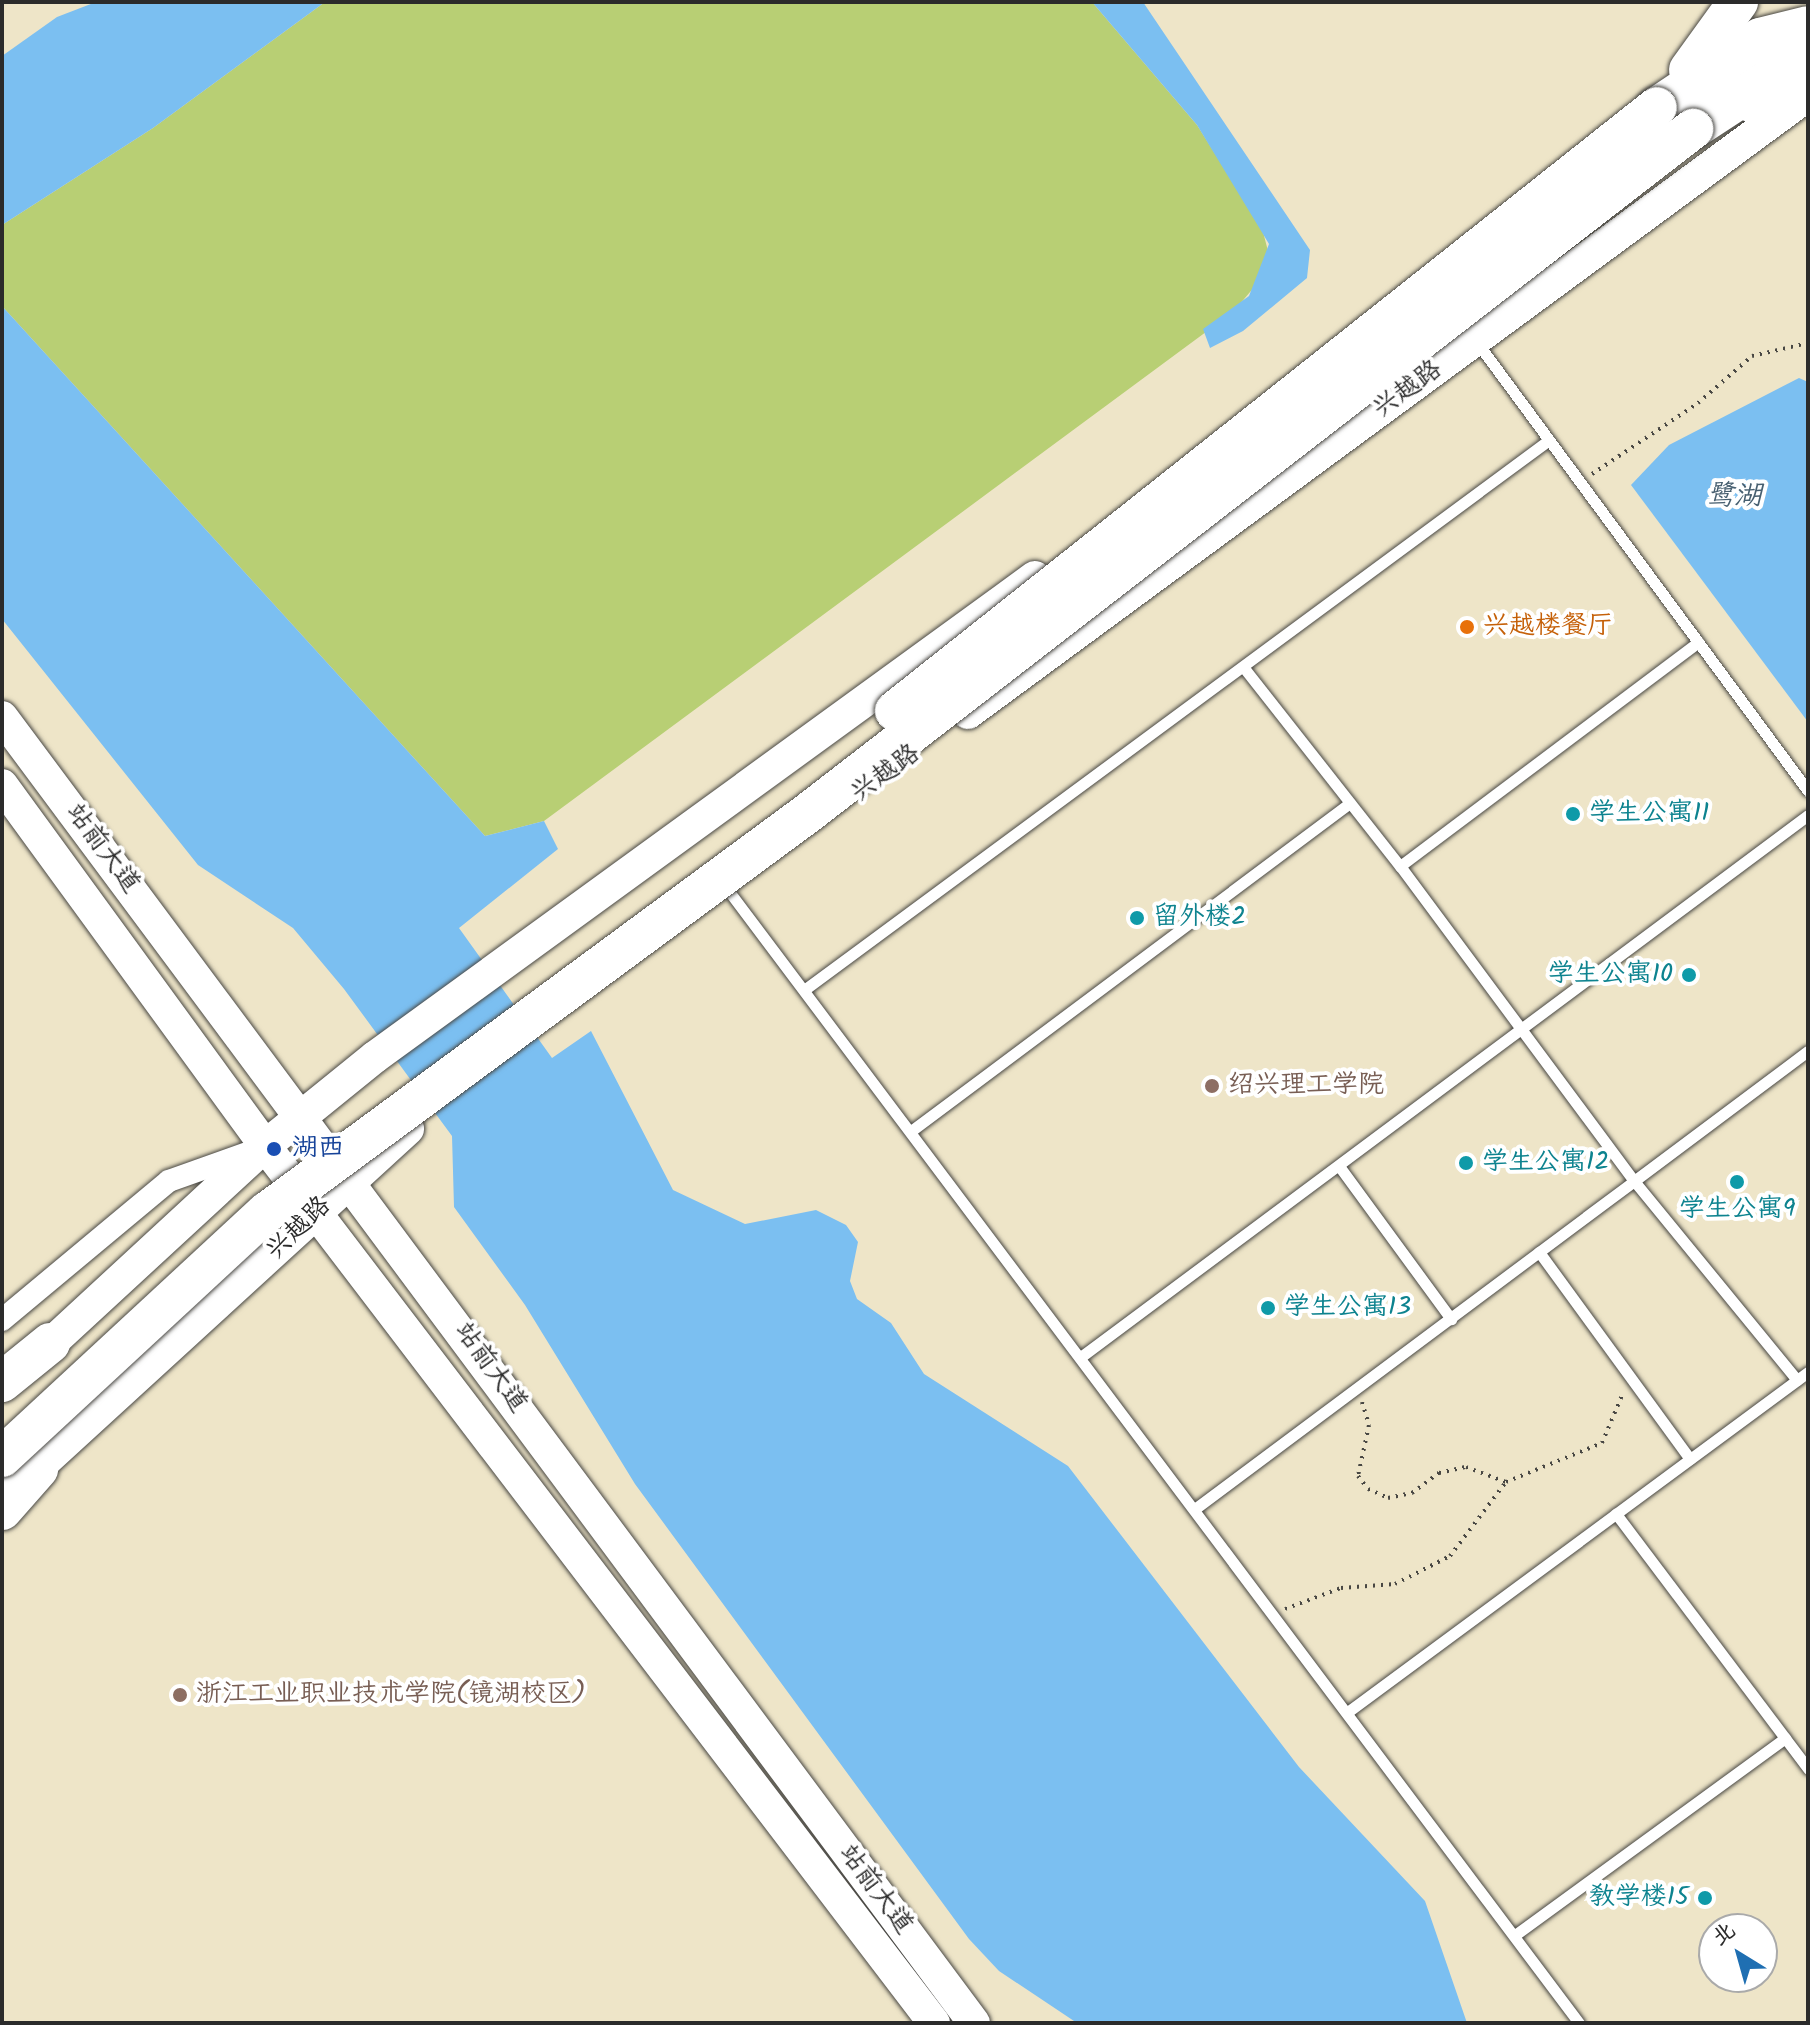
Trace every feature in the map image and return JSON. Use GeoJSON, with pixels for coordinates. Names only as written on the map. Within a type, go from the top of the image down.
{"type":"FeatureCollection","features":[{"type":"Feature","properties":{"kind":"highway"},"geometry":{"type":"LineString","coordinates":[[1657,107],[1738,2]]}},
{"type":"Feature","properties":{"kind":"highway"},"geometry":{"type":"LineString","coordinates":[[2,1424],[248,1198],[791,794],[1657,107],[1760,38],[1808,29]]}},
{"type":"Feature","properties":{"kind":"highway"},"geometry":{"type":"LineString","coordinates":[[2,1510],[20,1463],[267,1212],[808,813],[1693,129],[1768,80],[1808,29]]}},
{"type":"Feature","properties":{"kind":"highway"},"geometry":{"type":"LineString","coordinates":[[1693,129],[1785,86],[1808,83]]}},
{"type":"Feature","properties":{"kind":"highway"},"geometry":{"type":"LineString","coordinates":[[2,1382],[50,1343]]}},
{"type":"Feature","properties":{"kind":"main road"},"geometry":{"type":"LineString","coordinates":[[2,1391],[50,1343],[265,1146],[375,1057],[605,887],[1437,287],[1808,29]]}},
{"type":"Feature","properties":{"kind":"main road","name":"兴越路"},"geometry":{"type":"LineString","coordinates":[[2,1499],[20,1463],[319,1213],[351,1178],[420,1119],[1808,95]]}},
{"type":"Feature","properties":{"kind":"main road","name":"站前大道"},"geometry":{"type":"LineString","coordinates":[[2,717],[351,1178],[974,2023]]}},
{"type":"Feature","properties":{"kind":"main road","name":"站前大道"},"geometry":{"type":"LineString","coordinates":[[2,785],[265,1146],[934,2023]]}},
{"type":"Feature","properties":{"kind":"street"},"geometry":{"type":"LineString","coordinates":[[2,1320],[169,1181],[265,1146]]}},
{"type":"Feature","properties":{"kind":"lane"},"geometry":{"type":"LineString","coordinates":[[1437,287],[1808,791]]}},
{"type":"Feature","properties":{"kind":"lane"},"geometry":{"type":"LineString","coordinates":[[804,990],[1549,440]]}},
{"type":"Feature","properties":{"kind":"lane"},"geometry":{"type":"LineString","coordinates":[[1400,866],[1698,642]]}},
{"type":"Feature","properties":{"kind":"lane"},"geometry":{"type":"LineString","coordinates":[[1244,668],[1400,866],[1518,1032],[1634,1181],[1797,1380]]}},
{"type":"Feature","properties":{"kind":"lane"},"geometry":{"type":"LineString","coordinates":[[911,1131],[1350,803]]}},
{"type":"Feature","properties":{"kind":"lane"},"geometry":{"type":"LineString","coordinates":[[1082,1356],[1808,815]]}},
{"type":"Feature","properties":{"kind":"lane"},"geometry":{"type":"LineString","coordinates":[[728,890],[1275,1612],[1579,2023]]}},
{"type":"Feature","properties":{"kind":"lane"},"geometry":{"type":"LineString","coordinates":[[1196,1508],[1808,1051]]}},
{"type":"Feature","properties":{"kind":"lane"},"geometry":{"type":"LineString","coordinates":[[1339,1166],[1451,1319]]}},
{"type":"Feature","properties":{"kind":"lane"},"geometry":{"type":"LineString","coordinates":[[1539,1252],[1690,1459]]}},
{"type":"Feature","properties":{"kind":"lane"},"geometry":{"type":"LineString","coordinates":[[1349,1711],[1808,1372]]}},
{"type":"Feature","properties":{"kind":"lane"},"geometry":{"type":"LineString","coordinates":[[1616,1514],[1808,1769]]}},
{"type":"Feature","properties":{"kind":"lane"},"geometry":{"type":"LineString","coordinates":[[1515,1935],[1785,1738]]}},
{"type":"Feature","properties":{"kind":"path"},"geometry":{"type":"LineString","coordinates":[[1580,481],[1698,403],[1752,356],[1808,343]]}},
{"type":"Feature","properties":{"kind":"path"},"geometry":{"type":"LineString","coordinates":[[1275,1612],[1341,1588],[1395,1584],[1450,1556],[1506,1482],[1602,1443],[1630,1377]]}},
{"type":"Feature","properties":{"kind":"path"},"geometry":{"type":"LineString","coordinates":[[1352,1392],[1368,1409],[1357,1461],[1368,1489],[1388,1498],[1412,1493],[1439,1473],[1466,1467],[1506,1482]]}},
{"type":"Feature","properties":{"kind":"green space"},"geometry":{"type":"Polygon","coordinates":[[[325,2],[1092,2],[1197,125],[1262,228],[1268,251],[1256,285],[1233,312],[544,821],[485,836],[2,306],[2,225],[153,128],[325,2]]]}},
{"type":"Feature","properties":{"kind":"water"},"geometry":{"type":"Polygon","coordinates":[[[96,2],[325,2],[153,128],[2,225],[2,56],[57,17],[96,2]]]}},
{"type":"Feature","properties":{"kind":"water"},"geometry":{"type":"Polygon","coordinates":[[[1092,2],[1143,2],[1310,250],[1307,278],[1243,331],[1210,348],[1203,329],[1249,296],[1269,244],[1197,125],[1092,2]]]}},
{"type":"Feature","properties":{"kind":"water"},"geometry":{"type":"Polygon","coordinates":[[[2,306],[485,836],[544,821],[558,849],[459,928],[552,1058],[591,1031],[673,1190],[745,1224],[816,1210],[846,1225],[858,1242],[850,1281],[857,1299],[891,1323],[924,1374],[1068,1466],[1299,1767],[1425,1901],[1467,2023],[1077,2023],[999,1971],[969,1939],[635,1484],[525,1305],[454,1207],[452,1136],[344,989],[293,928],[198,865],[2,619],[2,306]]]}},
{"type":"Feature","properties":{"kind":"water","name":"鹭湖"},"geometry":{"type":"Polygon","coordinates":[[[1799,378],[1808,382],[1808,722],[1631,485],[1669,445],[1799,378]]]}},
{"type":"Feature","properties":{"kind":"place","name":"兴越楼餐厅"},"geometry":{"type":"Point","coordinates":[1467,627]}},
{"type":"Feature","properties":{"kind":"place","name":"学生公寓11"},"geometry":{"type":"Point","coordinates":[1573,814]}},
{"type":"Feature","properties":{"kind":"place","name":"留外楼2"},"geometry":{"type":"Point","coordinates":[1137,918]}},
{"type":"Feature","properties":{"kind":"place","name":"学生公寓10"},"geometry":{"type":"Point","coordinates":[1689,975]}},
{"type":"Feature","properties":{"kind":"place","name":"绍兴理工学院"},"geometry":{"type":"Point","coordinates":[1212,1086]}},
{"type":"Feature","properties":{"kind":"place","name":"湖西"},"geometry":{"type":"Point","coordinates":[274,1149]}},
{"type":"Feature","properties":{"kind":"place","name":"学生公寓12"},"geometry":{"type":"Point","coordinates":[1466,1163]}},
{"type":"Feature","properties":{"kind":"place","name":"学生公寓9"},"geometry":{"type":"Point","coordinates":[1737,1182]}},
{"type":"Feature","properties":{"kind":"place","name":"学生公寓13"},"geometry":{"type":"Point","coordinates":[1268,1308]}},
{"type":"Feature","properties":{"kind":"place","name":"浙江工业职业技术学院(镜湖校区)"},"geometry":{"type":"Point","coordinates":[180,1695]}},
{"type":"Feature","properties":{"kind":"place","name":"教学楼15"},"geometry":{"type":"Point","coordinates":[1705,1898]}}]}
